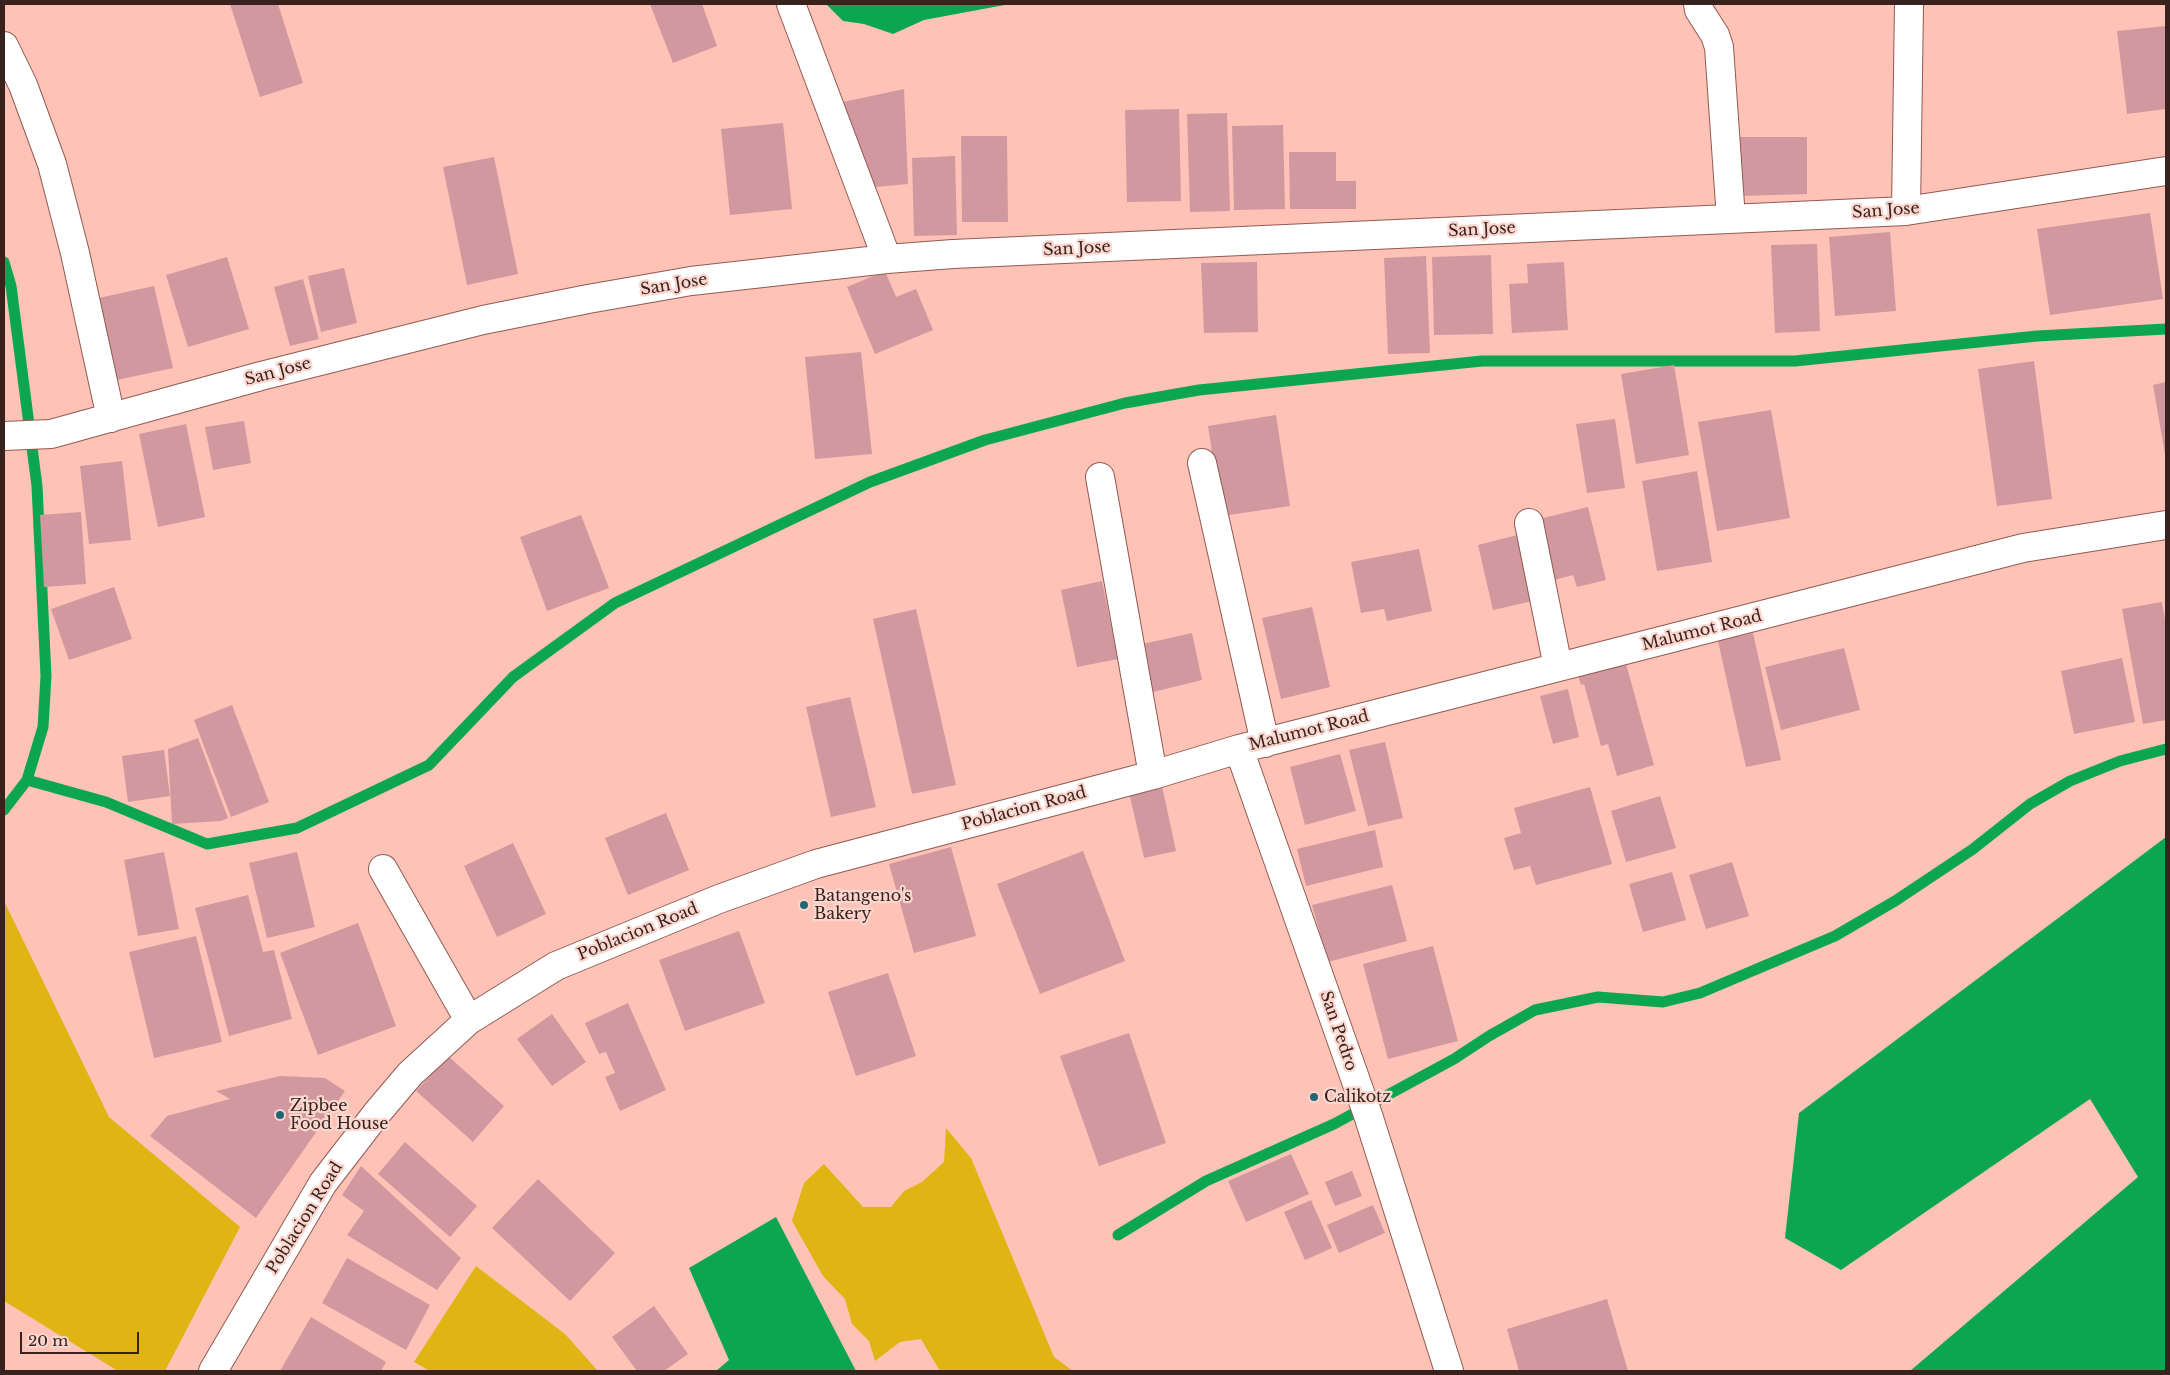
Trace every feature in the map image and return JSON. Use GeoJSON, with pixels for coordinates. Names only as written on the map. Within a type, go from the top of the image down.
{"type":"FeatureCollection","features":[{"type":"Feature","properties":{"kind":"street"},"geometry":{"type":"LineString","coordinates":[[791,4],[887,259]]}},
{"type":"Feature","properties":{"kind":"street"},"geometry":{"type":"LineString","coordinates":[[1698,4],[1699,10],[1719,46],[1731,219]]}},
{"type":"Feature","properties":{"kind":"street"},"geometry":{"type":"LineString","coordinates":[[1906,211],[1909,4]]}},
{"type":"Feature","properties":{"kind":"street"},"geometry":{"type":"LineString","coordinates":[[4,46],[23,85],[52,164],[75,253],[110,418]]}},
{"type":"Feature","properties":{"kind":"street","name":"San Jose"},"geometry":{"type":"LineString","coordinates":[[4,436],[51,434],[262,376],[493,318],[691,281],[887,259],[953,254],[1906,211],[2166,171]]}},
{"type":"Feature","properties":{"kind":"street","name":"San Pedro"},"geometry":{"type":"LineString","coordinates":[[1202,463],[1252,746],[1449,1371]]}},
{"type":"Feature","properties":{"kind":"street"},"geometry":{"type":"LineString","coordinates":[[1100,478],[1152,775]]}},
{"type":"Feature","properties":{"kind":"street"},"geometry":{"type":"LineString","coordinates":[[1529,523],[1558,668]]}},
{"type":"Feature","properties":{"kind":"street","name":"Malumot Road"},"geometry":{"type":"LineString","coordinates":[[1252,746],[2023,548],[2166,525]]}},
{"type":"Feature","properties":{"kind":"street","name":"Poblacion Road"},"geometry":{"type":"LineString","coordinates":[[213,1371],[323,1183],[376,1113],[410,1074],[469,1020],[556,966],[719,899],[816,864],[1152,775],[1252,746]]}},
{"type":"Feature","properties":{"kind":"street"},"geometry":{"type":"LineString","coordinates":[[383,870],[469,1020]]}},
{"type":"Feature","properties":{"kind":"shaded area"},"geometry":{"type":"Polygon","coordinates":[[[826,4],[1010,4],[924,20],[893,34],[864,24],[843,21],[826,4]]]}},
{"type":"Feature","properties":{"kind":"shaded area"},"geometry":{"type":"Polygon","coordinates":[[[2166,837],[2166,1371],[1910,1371],[2138,1177],[2090,1099],[1841,1270],[1785,1238],[1799,1113],[2166,837]]]}},
{"type":"Feature","properties":{"kind":"shaded area"},"geometry":{"type":"Polygon","coordinates":[[[4,901],[109,1117],[240,1227],[165,1371],[118,1371],[4,1301],[4,901]]]}},
{"type":"Feature","properties":{"kind":"shaded area"},"geometry":{"type":"Polygon","coordinates":[[[946,1128],[971,1158],[1054,1357],[1073,1371],[940,1371],[921,1339],[900,1342],[875,1361],[869,1341],[852,1324],[845,1299],[823,1276],[792,1221],[804,1183],[824,1164],[863,1207],[891,1207],[904,1191],[922,1182],[944,1162],[946,1128]]]}},
{"type":"Feature","properties":{"kind":"shaded area"},"geometry":{"type":"Polygon","coordinates":[[[776,1217],[856,1371],[716,1371],[729,1360],[689,1268],[776,1217]]]}},
{"type":"Feature","properties":{"kind":"shaded area"},"geometry":{"type":"Polygon","coordinates":[[[476,1266],[565,1334],[598,1371],[430,1371],[414,1362],[476,1266]]]}},
{"type":"Feature","properties":{"kind":"building"},"geometry":{"type":"Polygon","coordinates":[[[230,4],[278,4],[303,83],[260,97],[230,4]]]}},
{"type":"Feature","properties":{"kind":"building"},"geometry":{"type":"Polygon","coordinates":[[[650,4],[702,4],[717,46],[673,63],[650,4]]]}},
{"type":"Feature","properties":{"kind":"building"},"geometry":{"type":"Polygon","coordinates":[[[2166,26],[2166,109],[2127,114],[2117,31],[2166,26]]]}},
{"type":"Feature","properties":{"kind":"building"},"geometry":{"type":"Polygon","coordinates":[[[904,89],[908,184],[875,187],[843,102],[904,89]]]}},
{"type":"Feature","properties":{"kind":"building"},"geometry":{"type":"Polygon","coordinates":[[[1179,109],[1181,201],[1127,202],[1125,110],[1179,109]]]}},
{"type":"Feature","properties":{"kind":"building"},"geometry":{"type":"Polygon","coordinates":[[[1227,113],[1230,211],[1190,212],[1187,114],[1227,113]]]}},
{"type":"Feature","properties":{"kind":"building"},"geometry":{"type":"Polygon","coordinates":[[[783,123],[792,209],[730,215],[721,129],[783,123]]]}},
{"type":"Feature","properties":{"kind":"building"},"geometry":{"type":"Polygon","coordinates":[[[1283,125],[1285,209],[1234,210],[1232,126],[1283,125]]]}},
{"type":"Feature","properties":{"kind":"building"},"geometry":{"type":"Polygon","coordinates":[[[961,136],[1007,136],[1008,222],[962,222],[961,136]]]}},
{"type":"Feature","properties":{"kind":"building"},"geometry":{"type":"Polygon","coordinates":[[[1739,137],[1807,137],[1807,194],[1740,196],[1739,137]]]}},
{"type":"Feature","properties":{"kind":"building"},"geometry":{"type":"Polygon","coordinates":[[[1289,152],[1336,152],[1336,181],[1356,181],[1356,209],[1290,209],[1289,152]]]}},
{"type":"Feature","properties":{"kind":"building"},"geometry":{"type":"Polygon","coordinates":[[[955,156],[957,235],[914,236],[912,158],[955,156]]]}},
{"type":"Feature","properties":{"kind":"building"},"geometry":{"type":"Polygon","coordinates":[[[494,157],[518,274],[467,285],[443,167],[494,157]]]}},
{"type":"Feature","properties":{"kind":"building"},"geometry":{"type":"Polygon","coordinates":[[[2150,213],[2163,299],[2050,315],[2037,229],[2150,213]]]}},
{"type":"Feature","properties":{"kind":"building"},"geometry":{"type":"Polygon","coordinates":[[[1890,232],[1896,311],[1835,316],[1829,237],[1890,232]]]}},
{"type":"Feature","properties":{"kind":"building"},"geometry":{"type":"Polygon","coordinates":[[[1817,244],[1820,331],[1775,333],[1771,245],[1817,244]]]}},
{"type":"Feature","properties":{"kind":"building"},"geometry":{"type":"Polygon","coordinates":[[[1491,255],[1493,334],[1434,335],[1432,257],[1491,255]]]}},
{"type":"Feature","properties":{"kind":"building"},"geometry":{"type":"Polygon","coordinates":[[[1426,256],[1430,353],[1388,354],[1384,258],[1426,256]]]}},
{"type":"Feature","properties":{"kind":"building"},"geometry":{"type":"Polygon","coordinates":[[[227,257],[249,329],[188,347],[166,275],[227,257]]]}},
{"type":"Feature","properties":{"kind":"building"},"geometry":{"type":"Polygon","coordinates":[[[1257,262],[1258,332],[1204,333],[1201,263],[1257,262]]]}},
{"type":"Feature","properties":{"kind":"building"},"geometry":{"type":"Polygon","coordinates":[[[1564,262],[1568,330],[1512,333],[1509,284],[1528,283],[1527,264],[1564,262]]]}},
{"type":"Feature","properties":{"kind":"building"},"geometry":{"type":"Polygon","coordinates":[[[344,268],[357,323],[321,332],[308,276],[344,268]]]}},
{"type":"Feature","properties":{"kind":"building"},"geometry":{"type":"Polygon","coordinates":[[[885,271],[896,297],[916,289],[933,330],[875,354],[847,287],[885,271]]]}},
{"type":"Feature","properties":{"kind":"building"},"geometry":{"type":"Polygon","coordinates":[[[303,279],[319,339],[290,346],[274,287],[303,279]]]}},
{"type":"Feature","properties":{"kind":"building"},"geometry":{"type":"Polygon","coordinates":[[[154,286],[173,368],[112,381],[94,299],[154,286]]]}},
{"type":"Feature","properties":{"kind":"building"},"geometry":{"type":"Polygon","coordinates":[[[861,352],[872,454],[815,459],[805,357],[861,352]]]}},
{"type":"Feature","properties":{"kind":"building"},"geometry":{"type":"Polygon","coordinates":[[[2034,361],[2052,499],[1997,506],[1978,369],[2034,361]]]}},
{"type":"Feature","properties":{"kind":"building"},"geometry":{"type":"Polygon","coordinates":[[[1674,365],[1689,455],[1636,464],[1621,374],[1674,365]]]}},
{"type":"Feature","properties":{"kind":"building"},"geometry":{"type":"Polygon","coordinates":[[[2166,382],[2166,454],[2165,454],[2153,385],[2166,382]]]}},
{"type":"Feature","properties":{"kind":"building"},"geometry":{"type":"Polygon","coordinates":[[[1771,410],[1790,518],[1717,531],[1698,422],[1771,410]]]}},
{"type":"Feature","properties":{"kind":"building"},"geometry":{"type":"Polygon","coordinates":[[[1276,415],[1290,506],[1222,516],[1208,426],[1276,415]]]}},
{"type":"Feature","properties":{"kind":"building"},"geometry":{"type":"Polygon","coordinates":[[[1615,419],[1625,488],[1587,493],[1576,424],[1615,419]]]}},
{"type":"Feature","properties":{"kind":"building"},"geometry":{"type":"Polygon","coordinates":[[[244,421],[251,463],[213,470],[205,427],[244,421]]]}},
{"type":"Feature","properties":{"kind":"building"},"geometry":{"type":"Polygon","coordinates":[[[186,424],[205,517],[158,527],[139,434],[186,424]]]}},
{"type":"Feature","properties":{"kind":"building"},"geometry":{"type":"Polygon","coordinates":[[[122,461],[131,540],[89,544],[80,466],[122,461]]]}},
{"type":"Feature","properties":{"kind":"building"},"geometry":{"type":"Polygon","coordinates":[[[1697,471],[1712,562],[1657,571],[1642,481],[1697,471]]]}},
{"type":"Feature","properties":{"kind":"building"},"geometry":{"type":"Polygon","coordinates":[[[1588,507],[1606,580],[1577,587],[1573,575],[1554,580],[1539,519],[1588,507]]]}},
{"type":"Feature","properties":{"kind":"building"},"geometry":{"type":"Polygon","coordinates":[[[81,512],[86,584],[44,587],[40,515],[81,512]]]}},
{"type":"Feature","properties":{"kind":"building"},"geometry":{"type":"Polygon","coordinates":[[[581,515],[609,588],[547,611],[520,537],[581,515]]]}},
{"type":"Feature","properties":{"kind":"building"},"geometry":{"type":"Polygon","coordinates":[[[1517,535],[1533,601],[1493,610],[1478,545],[1517,535]]]}},
{"type":"Feature","properties":{"kind":"building"},"geometry":{"type":"Polygon","coordinates":[[[1419,549],[1432,611],[1387,621],[1384,609],[1361,613],[1351,562],[1419,549]]]}},
{"type":"Feature","properties":{"kind":"building"},"geometry":{"type":"Polygon","coordinates":[[[1102,581],[1118,659],[1077,667],[1061,590],[1102,581]]]}},
{"type":"Feature","properties":{"kind":"building"},"geometry":{"type":"Polygon","coordinates":[[[114,587],[132,639],[69,660],[51,609],[114,587]]]}},
{"type":"Feature","properties":{"kind":"building"},"geometry":{"type":"Polygon","coordinates":[[[2162,602],[2166,626],[2166,720],[2143,724],[2122,609],[2162,602]]]}},
{"type":"Feature","properties":{"kind":"building"},"geometry":{"type":"Polygon","coordinates":[[[1312,607],[1330,687],[1281,699],[1262,618],[1312,607]]]}},
{"type":"Feature","properties":{"kind":"building"},"geometry":{"type":"Polygon","coordinates":[[[916,609],[956,785],[912,794],[873,619],[916,609]]]}},
{"type":"Feature","properties":{"kind":"building"},"geometry":{"type":"Polygon","coordinates":[[[1192,633],[1202,680],[1145,694],[1134,646],[1192,633]]]}},
{"type":"Feature","properties":{"kind":"building"},"geometry":{"type":"Polygon","coordinates":[[[1753,633],[1781,760],[1746,767],[1718,641],[1753,633]]]}},
{"type":"Feature","properties":{"kind":"building"},"geometry":{"type":"Polygon","coordinates":[[[1844,648],[1860,710],[1781,730],[1765,667],[1844,648]]]}},
{"type":"Feature","properties":{"kind":"building"},"geometry":{"type":"Polygon","coordinates":[[[1623,653],[1654,765],[1617,776],[1608,744],[1601,746],[1584,684],[1581,685],[1575,666],[1623,653]]]}},
{"type":"Feature","properties":{"kind":"building"},"geometry":{"type":"Polygon","coordinates":[[[2122,658],[2135,722],[2074,734],[2061,671],[2122,658]]]}},
{"type":"Feature","properties":{"kind":"building"},"geometry":{"type":"Polygon","coordinates":[[[1568,689],[1579,737],[1553,744],[1540,696],[1568,689]]]}},
{"type":"Feature","properties":{"kind":"building"},"geometry":{"type":"Polygon","coordinates":[[[850,697],[876,807],[831,817],[806,707],[850,697]]]}},
{"type":"Feature","properties":{"kind":"building"},"geometry":{"type":"Polygon","coordinates":[[[232,705],[269,802],[231,817],[194,720],[232,705]]]}},
{"type":"Feature","properties":{"kind":"building"},"geometry":{"type":"Polygon","coordinates":[[[198,738],[228,818],[221,821],[172,824],[168,749],[198,738]]]}},
{"type":"Feature","properties":{"kind":"building"},"geometry":{"type":"Polygon","coordinates":[[[1385,742],[1403,818],[1368,826],[1349,750],[1385,742]]]}},
{"type":"Feature","properties":{"kind":"building"},"geometry":{"type":"Polygon","coordinates":[[[164,750],[170,796],[128,802],[122,756],[164,750]]]}},
{"type":"Feature","properties":{"kind":"building"},"geometry":{"type":"Polygon","coordinates":[[[1340,754],[1356,811],[1305,825],[1290,767],[1340,754]]]}},
{"type":"Feature","properties":{"kind":"building"},"geometry":{"type":"Polygon","coordinates":[[[1161,781],[1176,851],[1144,858],[1128,788],[1161,781]]]}},
{"type":"Feature","properties":{"kind":"building"},"geometry":{"type":"Polygon","coordinates":[[[1590,787],[1612,864],[1536,885],[1530,866],[1514,870],[1504,838],[1521,833],[1514,808],[1590,787]]]}},
{"type":"Feature","properties":{"kind":"building"},"geometry":{"type":"Polygon","coordinates":[[[1660,796],[1676,848],[1626,862],[1611,811],[1660,796]]]}},
{"type":"Feature","properties":{"kind":"building"},"geometry":{"type":"Polygon","coordinates":[[[666,813],[689,870],[628,895],[605,838],[666,813]]]}},
{"type":"Feature","properties":{"kind":"building"},"geometry":{"type":"Polygon","coordinates":[[[1375,830],[1383,867],[1306,886],[1297,849],[1375,830]]]}},
{"type":"Feature","properties":{"kind":"building"},"geometry":{"type":"Polygon","coordinates":[[[513,843],[546,914],[497,937],[464,866],[513,843]]]}},
{"type":"Feature","properties":{"kind":"building"},"geometry":{"type":"Polygon","coordinates":[[[951,847],[976,936],[914,953],[889,864],[951,847]]]}},
{"type":"Feature","properties":{"kind":"building"},"geometry":{"type":"Polygon","coordinates":[[[1083,851],[1125,961],[1040,994],[997,884],[1083,851]]]}},
{"type":"Feature","properties":{"kind":"building"},"geometry":{"type":"Polygon","coordinates":[[[164,852],[179,929],[138,936],[124,860],[164,852]]]}},
{"type":"Feature","properties":{"kind":"building"},"geometry":{"type":"Polygon","coordinates":[[[297,852],[315,927],[267,938],[249,863],[297,852]]]}},
{"type":"Feature","properties":{"kind":"building"},"geometry":{"type":"Polygon","coordinates":[[[1732,862],[1749,916],[1706,929],[1689,875],[1732,862]]]}},
{"type":"Feature","properties":{"kind":"building"},"geometry":{"type":"Polygon","coordinates":[[[1672,872],[1686,920],[1643,932],[1629,884],[1672,872]]]}},
{"type":"Feature","properties":{"kind":"building"},"geometry":{"type":"Polygon","coordinates":[[[1392,885],[1407,941],[1328,962],[1312,905],[1392,885]]]}},
{"type":"Feature","properties":{"kind":"building"},"geometry":{"type":"Polygon","coordinates":[[[248,895],[263,952],[274,950],[292,1019],[229,1036],[195,908],[248,895]]]}},
{"type":"Feature","properties":{"kind":"building"},"geometry":{"type":"Polygon","coordinates":[[[358,923],[396,1026],[318,1055],[280,953],[358,923]]]}},
{"type":"Feature","properties":{"kind":"building"},"geometry":{"type":"Polygon","coordinates":[[[739,931],[765,1003],[685,1031],[659,960],[739,931]]]}},
{"type":"Feature","properties":{"kind":"building"},"geometry":{"type":"Polygon","coordinates":[[[196,936],[222,1042],[154,1058],[129,952],[196,936]]]}},
{"type":"Feature","properties":{"kind":"building"},"geometry":{"type":"Polygon","coordinates":[[[1433,946],[1458,1041],[1388,1059],[1363,964],[1433,946]]]}},
{"type":"Feature","properties":{"kind":"building"},"geometry":{"type":"Polygon","coordinates":[[[888,973],[916,1056],[856,1076],[828,992],[888,973]]]}},
{"type":"Feature","properties":{"kind":"building"},"geometry":{"type":"Polygon","coordinates":[[[628,1003],[666,1090],[620,1111],[605,1077],[615,1073],[606,1052],[599,1054],[585,1023],[628,1003]]]}},
{"type":"Feature","properties":{"kind":"building"},"geometry":{"type":"Polygon","coordinates":[[[552,1014],[586,1062],[552,1086],[517,1039],[552,1014]]]}},
{"type":"Feature","properties":{"kind":"building"},"geometry":{"type":"Polygon","coordinates":[[[1129,1033],[1166,1143],[1099,1166],[1060,1056],[1129,1033]]]}},
{"type":"Feature","properties":{"kind":"building"},"geometry":{"type":"Polygon","coordinates":[[[448,1056],[504,1106],[473,1142],[416,1091],[448,1056]]]}},
{"type":"Feature","properties":{"kind":"building"},"geometry":{"type":"Polygon","coordinates":[[[280,1076],[325,1078],[345,1091],[256,1218],[150,1136],[167,1116],[230,1099],[216,1091],[280,1076]]]}},
{"type":"Feature","properties":{"kind":"building"},"geometry":{"type":"Polygon","coordinates":[[[405,1142],[477,1206],[450,1237],[378,1174],[405,1142]]]}},
{"type":"Feature","properties":{"kind":"building"},"geometry":{"type":"Polygon","coordinates":[[[1291,1154],[1309,1194],[1246,1222],[1228,1181],[1291,1154]]]}},
{"type":"Feature","properties":{"kind":"building"},"geometry":{"type":"Polygon","coordinates":[[[361,1166],[461,1258],[437,1290],[347,1235],[364,1211],[342,1195],[361,1166]]]}},
{"type":"Feature","properties":{"kind":"building"},"geometry":{"type":"Polygon","coordinates":[[[1352,1171],[1362,1196],[1335,1206],[1325,1182],[1352,1171]]]}},
{"type":"Feature","properties":{"kind":"building"},"geometry":{"type":"Polygon","coordinates":[[[538,1179],[615,1253],[570,1301],[492,1228],[538,1179]]]}},
{"type":"Feature","properties":{"kind":"building"},"geometry":{"type":"Polygon","coordinates":[[[1311,1200],[1332,1248],[1305,1260],[1284,1212],[1311,1200]]]}},
{"type":"Feature","properties":{"kind":"building"},"geometry":{"type":"Polygon","coordinates":[[[1373,1205],[1385,1233],[1339,1253],[1327,1225],[1373,1205]]]}},
{"type":"Feature","properties":{"kind":"building"},"geometry":{"type":"Polygon","coordinates":[[[347,1258],[430,1305],[406,1350],[322,1303],[347,1258]]]}},
{"type":"Feature","properties":{"kind":"building"},"geometry":{"type":"Polygon","coordinates":[[[1607,1299],[1628,1371],[1519,1371],[1507,1329],[1607,1299]]]}},
{"type":"Feature","properties":{"kind":"building"},"geometry":{"type":"Polygon","coordinates":[[[654,1306],[688,1354],[664,1371],[637,1371],[612,1337],[654,1306]]]}},
{"type":"Feature","properties":{"kind":"building"},"geometry":{"type":"Polygon","coordinates":[[[311,1317],[386,1362],[381,1371],[280,1371],[311,1317]]]}},
{"type":"Feature","properties":{"kind":"waterway"},"geometry":{"type":"LineString","coordinates":[[4,262],[11,286],[37,486],[46,676],[43,727],[27,780],[4,810]]}},
{"type":"Feature","properties":{"kind":"waterway"},"geometry":{"type":"LineString","coordinates":[[27,780],[106,802],[207,844],[297,828],[429,765],[513,677],[615,603],[870,482],[985,440],[1125,403],[1199,390],[1482,361],[1795,361],[2037,336],[2166,329]]}},
{"type":"Feature","properties":{"kind":"waterway"},"geometry":{"type":"LineString","coordinates":[[1118,1235],[1206,1181],[1334,1124],[1454,1059],[1489,1036],[1535,1010],[1598,997],[1663,1002],[1700,993],[1835,936],[1895,901],[1973,849],[2030,804],[2070,781],[2120,761],[2166,749]]}},
{"type":"Feature","properties":{"kind":"place","name":"Batangeno's Bakery"},"geometry":{"type":"Point","coordinates":[804,905]}},
{"type":"Feature","properties":{"kind":"place","name":"Calikotz"},"geometry":{"type":"Point","coordinates":[1314,1097]}},
{"type":"Feature","properties":{"kind":"place","name":"Zipbee Food House"},"geometry":{"type":"Point","coordinates":[280,1115]}}]}
